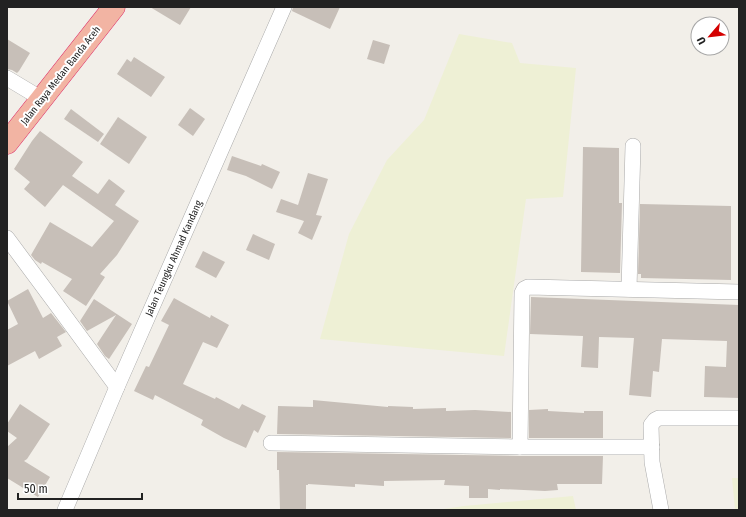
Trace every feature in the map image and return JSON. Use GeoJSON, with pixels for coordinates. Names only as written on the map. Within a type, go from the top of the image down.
{"type":"FeatureCollection","features":[{"type":"Feature","properties":{"kind":"highway","name":"Jalan Raya Medan Banda Aceh"},"geometry":{"type":"LineString","coordinates":[[7,143],[114,7]]}},
{"type":"Feature","properties":{"kind":"street","name":"Jalan Teungku Ahmad Kandang"},"geometry":{"type":"LineString","coordinates":[[65,510],[116,387],[284,7]]}},
{"type":"Feature","properties":{"kind":"street"},"geometry":{"type":"LineString","coordinates":[[7,78],[42,99]]}},
{"type":"Feature","properties":{"kind":"street"},"geometry":{"type":"LineString","coordinates":[[629,289],[633,146]]}},
{"type":"Feature","properties":{"kind":"street"},"geometry":{"type":"LineString","coordinates":[[7,238],[116,387]]}},
{"type":"Feature","properties":{"kind":"street"},"geometry":{"type":"LineString","coordinates":[[520,447],[522,292],[524,289],[528,287],[739,292]]}},
{"type":"Feature","properties":{"kind":"street"},"geometry":{"type":"LineString","coordinates":[[661,510],[652,462],[651,425],[655,420],[659,418],[739,418]]}},
{"type":"Feature","properties":{"kind":"street"},"geometry":{"type":"LineString","coordinates":[[271,442],[520,447],[652,447]]}},
{"type":"Feature","properties":{"kind":"green space"},"geometry":{"type":"Polygon","coordinates":[[[459,34],[512,43],[520,63],[576,68],[563,197],[526,199],[504,356],[320,339],[349,234],[387,160],[424,120],[459,34]]]}},
{"type":"Feature","properties":{"kind":"green space"},"geometry":{"type":"Polygon","coordinates":[[[732,478],[739,478],[739,510],[735,510],[732,478]]]}},
{"type":"Feature","properties":{"kind":"green space"},"geometry":{"type":"Polygon","coordinates":[[[573,496],[576,510],[437,510],[464,506],[573,496]]]}},
{"type":"Feature","properties":{"kind":"building"},"geometry":{"type":"Polygon","coordinates":[[[150,7],[191,7],[180,25],[150,7]]]}},
{"type":"Feature","properties":{"kind":"building"},"geometry":{"type":"Polygon","coordinates":[[[293,7],[340,7],[330,29],[292,11],[293,7]]]}},
{"type":"Feature","properties":{"kind":"building"},"geometry":{"type":"Polygon","coordinates":[[[7,39],[30,53],[17,73],[7,69],[7,39]]]}},
{"type":"Feature","properties":{"kind":"building"},"geometry":{"type":"Polygon","coordinates":[[[373,40],[390,45],[384,64],[367,59],[373,40]]]}},
{"type":"Feature","properties":{"kind":"building"},"geometry":{"type":"Polygon","coordinates":[[[134,57],[165,77],[151,97],[117,74],[127,59],[131,62],[134,57]]]}},
{"type":"Feature","properties":{"kind":"building"},"geometry":{"type":"Polygon","coordinates":[[[190,108],[205,119],[193,136],[178,125],[190,108]]]}},
{"type":"Feature","properties":{"kind":"building"},"geometry":{"type":"Polygon","coordinates":[[[71,109],[104,134],[98,142],[64,119],[71,109]]]}},
{"type":"Feature","properties":{"kind":"building"},"geometry":{"type":"Polygon","coordinates":[[[118,117],[147,137],[129,164],[100,144],[118,117]]]}},
{"type":"Feature","properties":{"kind":"building"},"geometry":{"type":"Polygon","coordinates":[[[40,131],[83,162],[72,176],[98,194],[109,179],[125,191],[115,205],[139,221],[117,255],[100,274],[105,277],[86,306],[63,291],[72,279],[42,262],[41,264],[31,255],[50,222],[92,247],[114,221],[63,185],[45,207],[24,189],[30,182],[14,169],[40,131]]]}},
{"type":"Feature","properties":{"kind":"building"},"geometry":{"type":"Polygon","coordinates":[[[583,147],[619,148],[619,203],[622,203],[620,273],[581,272],[583,147]]]}},
{"type":"Feature","properties":{"kind":"building"},"geometry":{"type":"Polygon","coordinates":[[[232,156],[261,166],[262,164],[280,172],[272,189],[246,176],[227,170],[232,156]]]}},
{"type":"Feature","properties":{"kind":"building"},"geometry":{"type":"Polygon","coordinates":[[[308,173],[328,179],[316,215],[322,216],[312,240],[298,233],[304,221],[276,212],[281,199],[298,205],[308,173]]]}},
{"type":"Feature","properties":{"kind":"building"},"geometry":{"type":"Polygon","coordinates":[[[640,204],[731,206],[731,280],[641,278],[641,274],[638,274],[640,204]]]}},
{"type":"Feature","properties":{"kind":"building"},"geometry":{"type":"Polygon","coordinates":[[[253,234],[275,244],[269,260],[246,250],[253,234]]]}},
{"type":"Feature","properties":{"kind":"building"},"geometry":{"type":"Polygon","coordinates":[[[203,251],[225,262],[216,278],[195,267],[203,251]]]}},
{"type":"Feature","properties":{"kind":"building"},"geometry":{"type":"Polygon","coordinates":[[[28,289],[43,318],[51,313],[66,332],[57,337],[62,346],[39,359],[35,351],[7,366],[7,330],[18,324],[7,301],[28,289]]]}},
{"type":"Feature","properties":{"kind":"building"},"geometry":{"type":"Polygon","coordinates":[[[531,297],[739,305],[739,398],[704,397],[705,366],[726,367],[727,341],[662,339],[659,372],[653,371],[651,397],[629,395],[634,338],[599,337],[598,368],[581,367],[583,336],[530,334],[531,297]]]}},
{"type":"Feature","properties":{"kind":"building"},"geometry":{"type":"Polygon","coordinates":[[[174,298],[210,318],[211,315],[229,325],[217,348],[203,342],[183,384],[215,399],[216,397],[239,409],[242,404],[266,416],[258,433],[254,430],[246,448],[201,425],[203,420],[155,395],[153,400],[134,391],[146,366],[149,367],[169,325],[161,321],[174,298]]]}},
{"type":"Feature","properties":{"kind":"building"},"geometry":{"type":"Polygon","coordinates":[[[94,299],[132,324],[109,359],[105,356],[97,344],[116,315],[87,331],[80,321],[94,299]]]}},
{"type":"Feature","properties":{"kind":"building"},"geometry":{"type":"Polygon","coordinates":[[[313,400],[388,407],[413,407],[413,409],[446,408],[446,411],[475,410],[511,412],[511,438],[277,434],[278,406],[313,407],[313,400]]]}},
{"type":"Feature","properties":{"kind":"building"},"geometry":{"type":"Polygon","coordinates":[[[20,404],[50,424],[27,459],[24,461],[50,477],[38,497],[7,478],[7,447],[17,438],[7,431],[7,424],[20,404]]]}},
{"type":"Feature","properties":{"kind":"building"},"geometry":{"type":"Polygon","coordinates":[[[548,409],[548,411],[584,413],[584,411],[603,411],[603,438],[529,438],[529,410],[548,409]]]}},
{"type":"Feature","properties":{"kind":"building"},"geometry":{"type":"Polygon","coordinates":[[[277,452],[603,456],[602,484],[557,484],[558,490],[545,491],[488,489],[488,498],[469,498],[469,486],[444,485],[445,480],[384,481],[384,486],[355,484],[355,487],[308,484],[306,485],[306,510],[280,510],[277,452]]]}}]}
